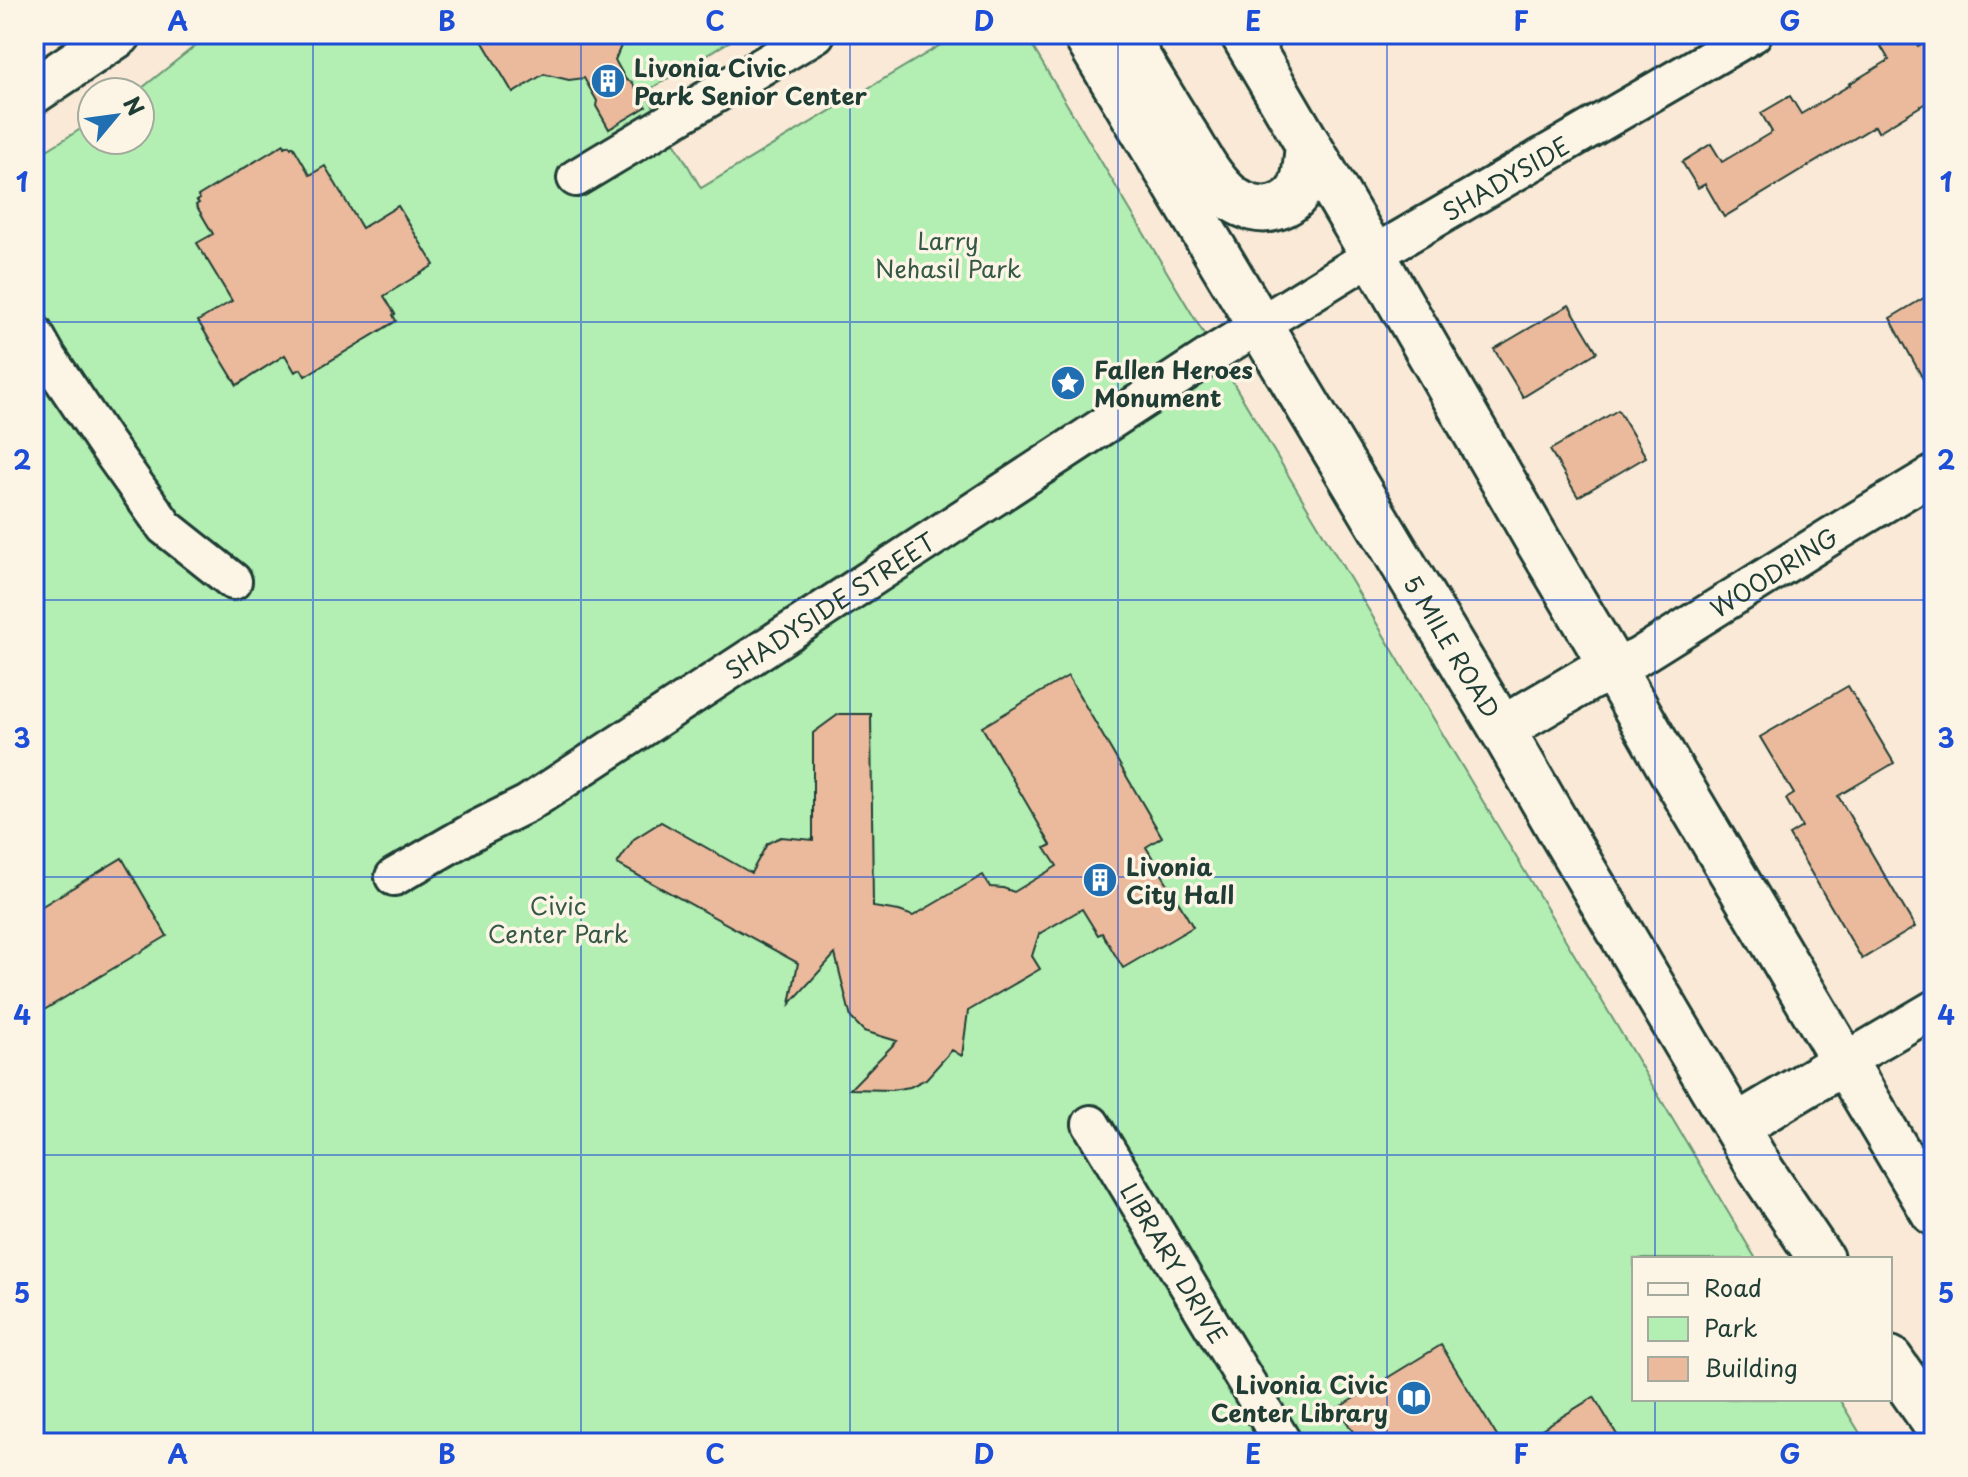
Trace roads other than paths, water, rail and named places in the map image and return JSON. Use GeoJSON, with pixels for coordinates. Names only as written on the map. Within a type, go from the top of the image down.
{"type":"FeatureCollection","features":[{"type":"Feature","properties":{"kind":"main road"},"geometry":{"type":"LineString","coordinates":[[34,91],[119,34]]}},
{"type":"Feature","properties":{"kind":"main road","name":"5 MILE ROAD"},"geometry":{"type":"LineString","coordinates":[[1085,34],[1502,729],[1761,1170],[1820,1257]]}},
{"type":"Feature","properties":{"kind":"main road"},"geometry":{"type":"LineString","coordinates":[[1123,34],[1212,177],[1233,199],[1267,210],[1283,206],[1298,195],[1304,179],[1308,144]]}},
{"type":"Feature","properties":{"kind":"main road"},"geometry":{"type":"LineString","coordinates":[[1243,34],[1674,775],[1934,1213]]}},
{"type":"Feature","properties":{"kind":"main road"},"geometry":{"type":"LineString","coordinates":[[1502,729],[1589,678],[1613,668]]}},
{"type":"Feature","properties":{"kind":"main road"},"geometry":{"type":"LineString","coordinates":[[1736,1127],[1844,1062]]}},
{"type":"Feature","properties":{"kind":"main road"},"geometry":{"type":"LineString","coordinates":[[1892,1362],[1934,1422]]}},
{"type":"Feature","properties":{"kind":"street"},"geometry":{"type":"LineString","coordinates":[[576,178],[816,34]]}},
{"type":"Feature","properties":{"kind":"street","name":"SHADYSIDE"},"geometry":{"type":"LineString","coordinates":[[1259,326],[1373,255],[1753,34]]}},
{"type":"Feature","properties":{"kind":"street","name":"SHADYSIDE STREET"},"geometry":{"type":"LineString","coordinates":[[394,877],[527,804],[1259,326]]}},
{"type":"Feature","properties":{"kind":"street"},"geometry":{"type":"LineString","coordinates":[[34,333],[89,419],[165,527],[233,581]]}},
{"type":"Feature","properties":{"kind":"street","name":"WOODRING"},"geometry":{"type":"LineString","coordinates":[[1613,668],[1638,657],[1934,474]]}},
{"type":"Feature","properties":{"kind":"street"},"geometry":{"type":"LineString","coordinates":[[1844,1062],[1934,1009]]}},
{"type":"Feature","properties":{"kind":"street","name":"LIBRARY DRIVE"},"geometry":{"type":"LineString","coordinates":[[1091,1124],[1283,1443]]}},
{"type":"Feature","properties":{"kind":"place","name":"Livonia Civic Park Senior Center"},"geometry":{"type":"Point","coordinates":[608,81]}},
{"type":"Feature","properties":{"kind":"place","name":"Fallen Heroes Monument"},"geometry":{"type":"Point","coordinates":[1068,383]}},
{"type":"Feature","properties":{"kind":"place","name":"Livonia City Hall"},"geometry":{"type":"Point","coordinates":[1100,880]}},
{"type":"Feature","properties":{"kind":"place","name":"Livonia Civic Center Library"},"geometry":{"type":"Point","coordinates":[1414,1398]}},
{"type":"Feature","properties":{"kind":"park label","name":"Larry Nehasil Park"},"geometry":{"type":"Point","coordinates":[948,254]}},
{"type":"Feature","properties":{"kind":"park label","name":"Civic Center Park"},"geometry":{"type":"Point","coordinates":[558,919]}}]}
